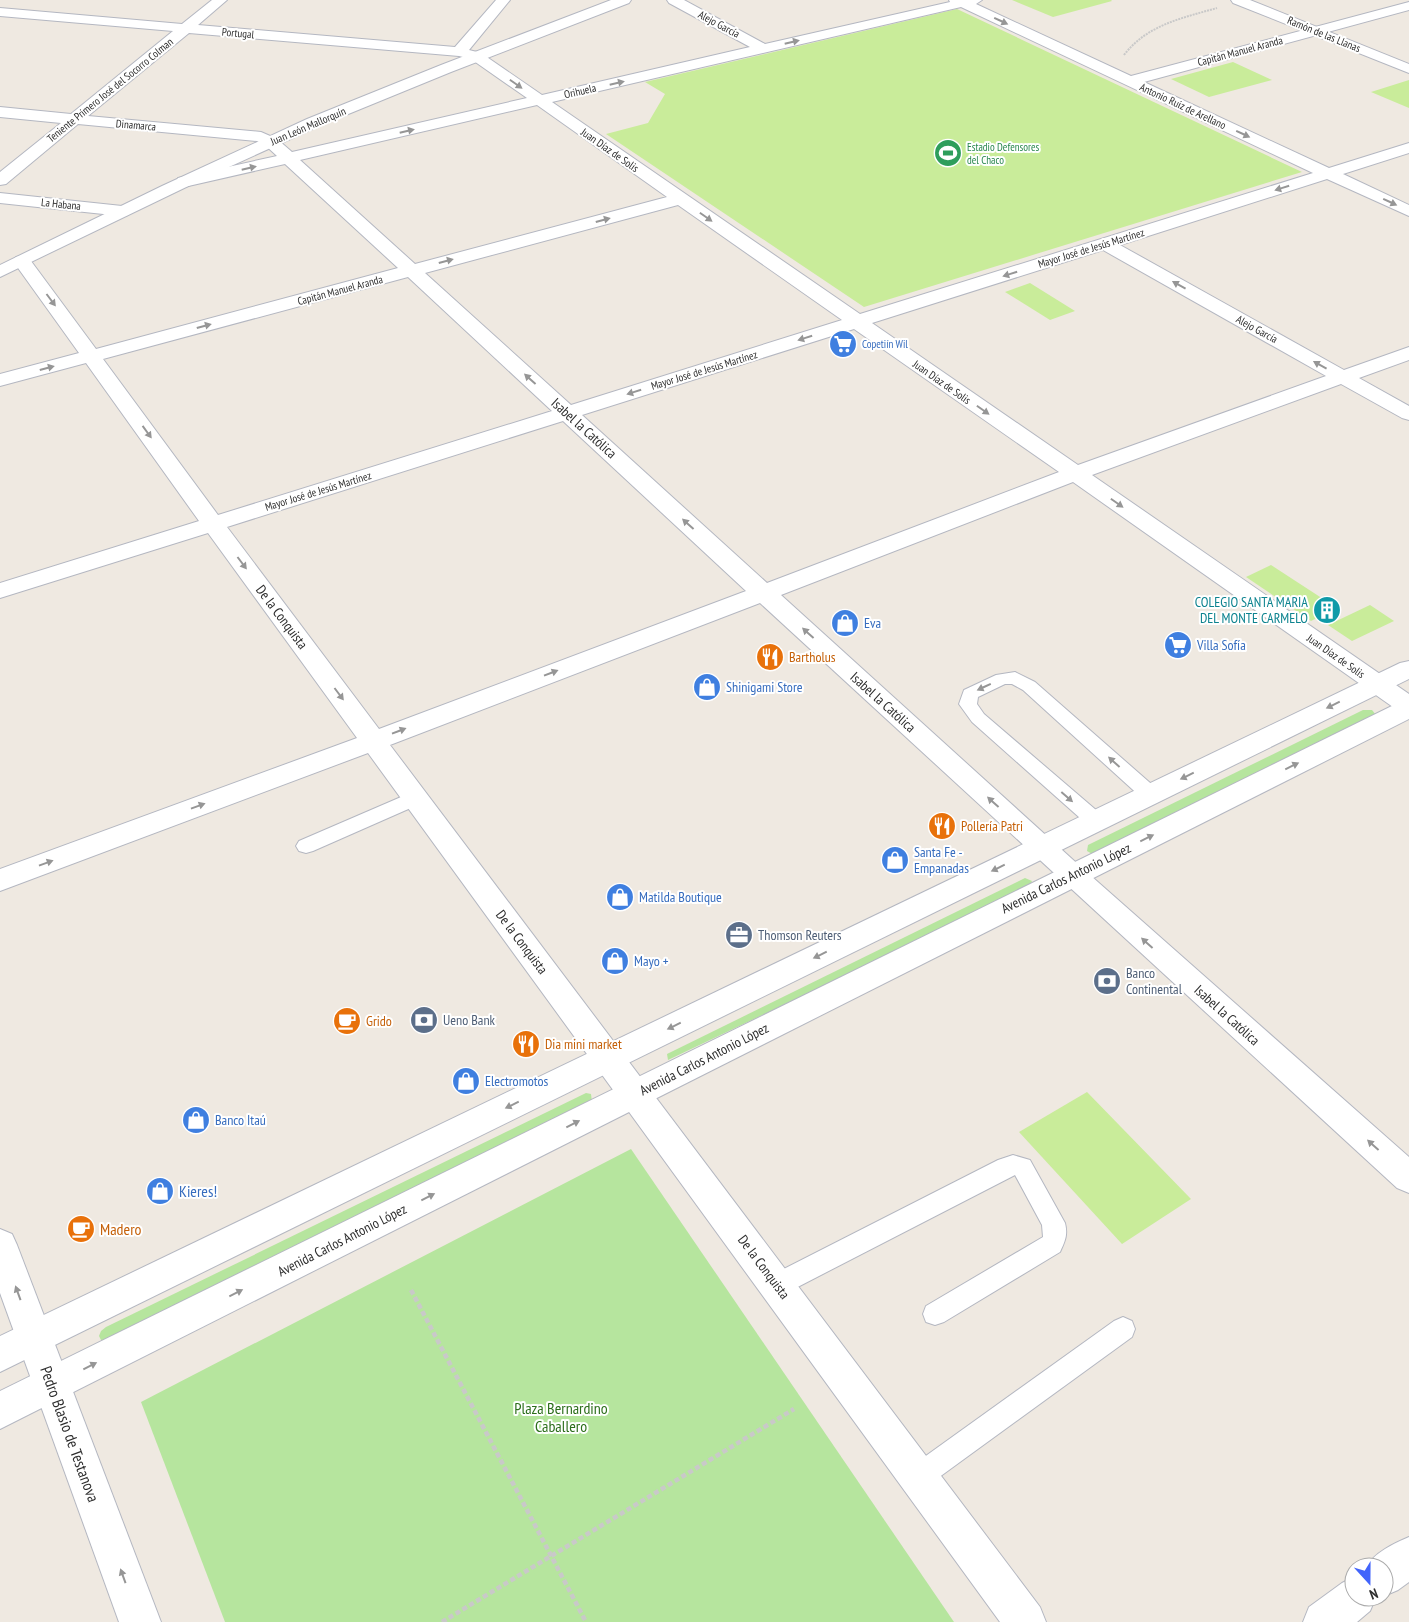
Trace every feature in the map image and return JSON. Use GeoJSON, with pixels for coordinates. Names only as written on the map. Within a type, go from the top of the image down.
{"type":"FeatureCollection","features":[{"type":"Feature","properties":{"kind":"street","name":"Teniente Primero José del Socorro Colman"},"geometry":{"type":"LineString","coordinates":[[0,180],[220,0]]}},
{"type":"Feature","properties":{"kind":"street"},"geometry":{"type":"LineString","coordinates":[[468,54],[503,0]]}},
{"type":"Feature","properties":{"kind":"street","name":"Juan León Mallorquín"},"geometry":{"type":"LineString","coordinates":[[11,267],[184,182],[468,54],[624,0]]}},
{"type":"Feature","properties":{"kind":"street","name":"Alejo García"},"geometry":{"type":"LineString","coordinates":[[674,0],[764,49]]}},
{"type":"Feature","properties":{"kind":"street","name":"Orihuela"},"geometry":{"type":"LineString","coordinates":[[184,182],[965,1]]}},
{"type":"Feature","properties":{"kind":"street","name":"Antonio Ruiz de Arellano"},"geometry":{"type":"LineString","coordinates":[[965,1],[1409,211]]}},
{"type":"Feature","properties":{"kind":"street","name":"Ramón de las Llanas"},"geometry":{"type":"LineString","coordinates":[[1240,1],[1409,69]]}},
{"type":"Feature","properties":{"kind":"street","name":"Capitán Manuel Aranda"},"geometry":{"type":"LineString","coordinates":[[1129,80],[1409,6]]}},
{"type":"Feature","properties":{"kind":"street","name":"Portugal"},"geometry":{"type":"LineString","coordinates":[[0,12],[468,54]]}},
{"type":"Feature","properties":{"kind":"street","name":"Juan Díaz de Solis"},"geometry":{"type":"LineString","coordinates":[[468,54],[539,101],[1409,707]]}},
{"type":"Feature","properties":{"kind":"street","name":"Dinamarca"},"geometry":{"type":"LineString","coordinates":[[0,112],[261,136],[270,142]]}},
{"type":"Feature","properties":{"kind":"street","name":"Isabel la Católica"},"geometry":{"type":"LineString","coordinates":[[270,142],[1072,875],[1409,1178]]}},
{"type":"Feature","properties":{"kind":"street","name":"Mayor José de Jesús Martínez"},"geometry":{"type":"LineString","coordinates":[[0,591],[1409,148]]}},
{"type":"Feature","properties":{"kind":"street","name":"La Habana"},"geometry":{"type":"LineString","coordinates":[[0,198],[122,211]]}},
{"type":"Feature","properties":{"kind":"street","name":"Capitán Manuel Aranda"},"geometry":{"type":"LineString","coordinates":[[0,380],[680,199]]}},
{"type":"Feature","properties":{"kind":"street","name":"Alejo García"},"geometry":{"type":"LineString","coordinates":[[1104,244],[1409,414]]}},
{"type":"Feature","properties":{"kind":"street","name":"De la Conquista"},"geometry":{"type":"LineString","coordinates":[[11,267],[92,356],[213,524],[1025,1622]]}},
{"type":"Feature","properties":{"kind":"street"},"geometry":{"type":"LineString","coordinates":[[0,880],[374,741],[1075,474],[1409,353]]}},
{"type":"Feature","properties":{"kind":"street"},"geometry":{"type":"LineString","coordinates":[[0,1355],[1409,669]]}},
{"type":"Feature","properties":{"kind":"street","name":"Avenida Carlos Antonio López"},"geometry":{"type":"LineString","coordinates":[[0,1411],[1409,707]]}},
{"type":"Feature","properties":{"kind":"street","name":"Pedro Blasio de Testanova"},"geometry":{"type":"LineString","coordinates":[[0,1245],[140,1622]]}},
{"type":"Feature","properties":{"kind":"street"},"geometry":{"type":"LineString","coordinates":[[1394,1568],[1409,1557]]}},
{"type":"Feature","properties":{"kind":"street"},"geometry":{"type":"LineString","coordinates":[[1324,1622],[1344,1606]]}},
{"type":"Feature","properties":{"kind":"lane"},"geometry":{"type":"LineString","coordinates":[[1096,821],[978,718],[968,704],[970,694],[1002,679],[1015,678],[1029,686],[1150,794]]}},
{"type":"Feature","properties":{"kind":"lane"},"geometry":{"type":"LineString","coordinates":[[306,846],[415,798]]}},
{"type":"Feature","properties":{"kind":"lane"},"geometry":{"type":"LineString","coordinates":[[777,1285],[1006,1167],[1013,1165],[1022,1167],[1052,1223],[1056,1234],[1052,1244],[935,1314]]}},
{"type":"Feature","properties":{"kind":"lane"},"geometry":{"type":"LineString","coordinates":[[918,1477],[1122,1329]]}},
{"type":"Feature","properties":{"kind":"path"},"geometry":{"type":"LineString","coordinates":[[1121,58],[1126,51],[1145,35],[1175,20],[1240,1]]}},
{"type":"Feature","properties":{"kind":"path"},"geometry":{"type":"LineString","coordinates":[[411,1290],[586,1622]]}},
{"type":"Feature","properties":{"kind":"path"},"geometry":{"type":"LineString","coordinates":[[442,1622],[794,1409]]}},
{"type":"Feature","properties":{"kind":"green space"},"geometry":{"type":"Polygon","coordinates":[[[1012,0],[1111,0],[1112,1],[1053,17],[1012,0]]]}},
{"type":"Feature","properties":{"kind":"green space","name":"Estadio Defensores del Chaco"},"geometry":{"type":"Polygon","coordinates":[[[957,9],[1302,172],[864,307],[606,134],[648,123],[665,94],[645,82],[957,9]]]}},
{"type":"Feature","properties":{"kind":"green space"},"geometry":{"type":"Polygon","coordinates":[[[1233,62],[1272,80],[1209,97],[1171,79],[1233,62]]]}},
{"type":"Feature","properties":{"kind":"green space"},"geometry":{"type":"Polygon","coordinates":[[[1409,80],[1409,108],[1371,92],[1409,80]]]}},
{"type":"Feature","properties":{"kind":"green space"},"geometry":{"type":"Polygon","coordinates":[[[1030,283],[1075,311],[1050,320],[1005,292],[1030,283]]]}},
{"type":"Feature","properties":{"kind":"green space"},"geometry":{"type":"Polygon","coordinates":[[[1271,565],[1337,608],[1311,621],[1246,577],[1271,565]]]}},
{"type":"Feature","properties":{"kind":"green space"},"geometry":{"type":"Polygon","coordinates":[[[1370,605],[1394,621],[1352,641],[1328,625],[1370,605]]]}},
{"type":"Feature","properties":{"kind":"green space"},"geometry":{"type":"Polygon","coordinates":[[[1363,710],[1372,710],[1376,715],[1094,855],[1087,851],[1088,845],[1363,710]]]}},
{"type":"Feature","properties":{"kind":"green space"},"geometry":{"type":"Polygon","coordinates":[[[1025,878],[1032,881],[1029,888],[668,1060],[667,1054],[1025,878]]]}},
{"type":"Feature","properties":{"kind":"green space"},"geometry":{"type":"Polygon","coordinates":[[[1087,1092],[1191,1199],[1122,1244],[1019,1132],[1087,1092]]]}},
{"type":"Feature","properties":{"kind":"green space"},"geometry":{"type":"Polygon","coordinates":[[[586,1093],[591,1094],[592,1102],[105,1341],[101,1340],[99,1336],[106,1327],[586,1093]]]}},
{"type":"Feature","properties":{"kind":"green space","name":"Plaza Bernardino Caballero"},"geometry":{"type":"Polygon","coordinates":[[[631,1149],[954,1622],[225,1622],[141,1402],[631,1149]]]}},
{"type":"Feature","properties":{"kind":"place","name":"Estadio Defensores del Chaco"},"geometry":{"type":"Point","coordinates":[948,153]}},
{"type":"Feature","properties":{"kind":"place","name":"Copetiín Wil"},"geometry":{"type":"Point","coordinates":[843,344]}},
{"type":"Feature","properties":{"kind":"place","name":"COLEGIO SANTA MARIA DEL MONTE CARMELO"},"geometry":{"type":"Point","coordinates":[1327,610]}},
{"type":"Feature","properties":{"kind":"place","name":"Eva"},"geometry":{"type":"Point","coordinates":[845,623]}},
{"type":"Feature","properties":{"kind":"place","name":"Villa Sofía"},"geometry":{"type":"Point","coordinates":[1178,645]}},
{"type":"Feature","properties":{"kind":"place","name":"Bartholus"},"geometry":{"type":"Point","coordinates":[770,657]}},
{"type":"Feature","properties":{"kind":"place","name":"Shinigami Store"},"geometry":{"type":"Point","coordinates":[707,687]}},
{"type":"Feature","properties":{"kind":"place","name":"Pollería Patri"},"geometry":{"type":"Point","coordinates":[942,826]}},
{"type":"Feature","properties":{"kind":"place","name":"Santa Fe - Empanadas"},"geometry":{"type":"Point","coordinates":[895,860]}},
{"type":"Feature","properties":{"kind":"place","name":"Matilda Boutique"},"geometry":{"type":"Point","coordinates":[620,897]}},
{"type":"Feature","properties":{"kind":"place","name":"Thomson Reuters"},"geometry":{"type":"Point","coordinates":[739,935]}},
{"type":"Feature","properties":{"kind":"place","name":"Mayo +"},"geometry":{"type":"Point","coordinates":[615,961]}},
{"type":"Feature","properties":{"kind":"place","name":"Banco Continental"},"geometry":{"type":"Point","coordinates":[1107,981]}},
{"type":"Feature","properties":{"kind":"place","name":"Ueno Bank"},"geometry":{"type":"Point","coordinates":[424,1020]}},
{"type":"Feature","properties":{"kind":"place","name":"Grido"},"geometry":{"type":"Point","coordinates":[347,1021]}},
{"type":"Feature","properties":{"kind":"place","name":"Dia mini market"},"geometry":{"type":"Point","coordinates":[526,1044]}},
{"type":"Feature","properties":{"kind":"place","name":"Electromotos"},"geometry":{"type":"Point","coordinates":[466,1081]}},
{"type":"Feature","properties":{"kind":"place","name":"Banco Itaú"},"geometry":{"type":"Point","coordinates":[196,1120]}},
{"type":"Feature","properties":{"kind":"place","name":"Kieres!"},"geometry":{"type":"Point","coordinates":[160,1191]}},
{"type":"Feature","properties":{"kind":"place","name":"Madero"},"geometry":{"type":"Point","coordinates":[81,1229]}}]}
